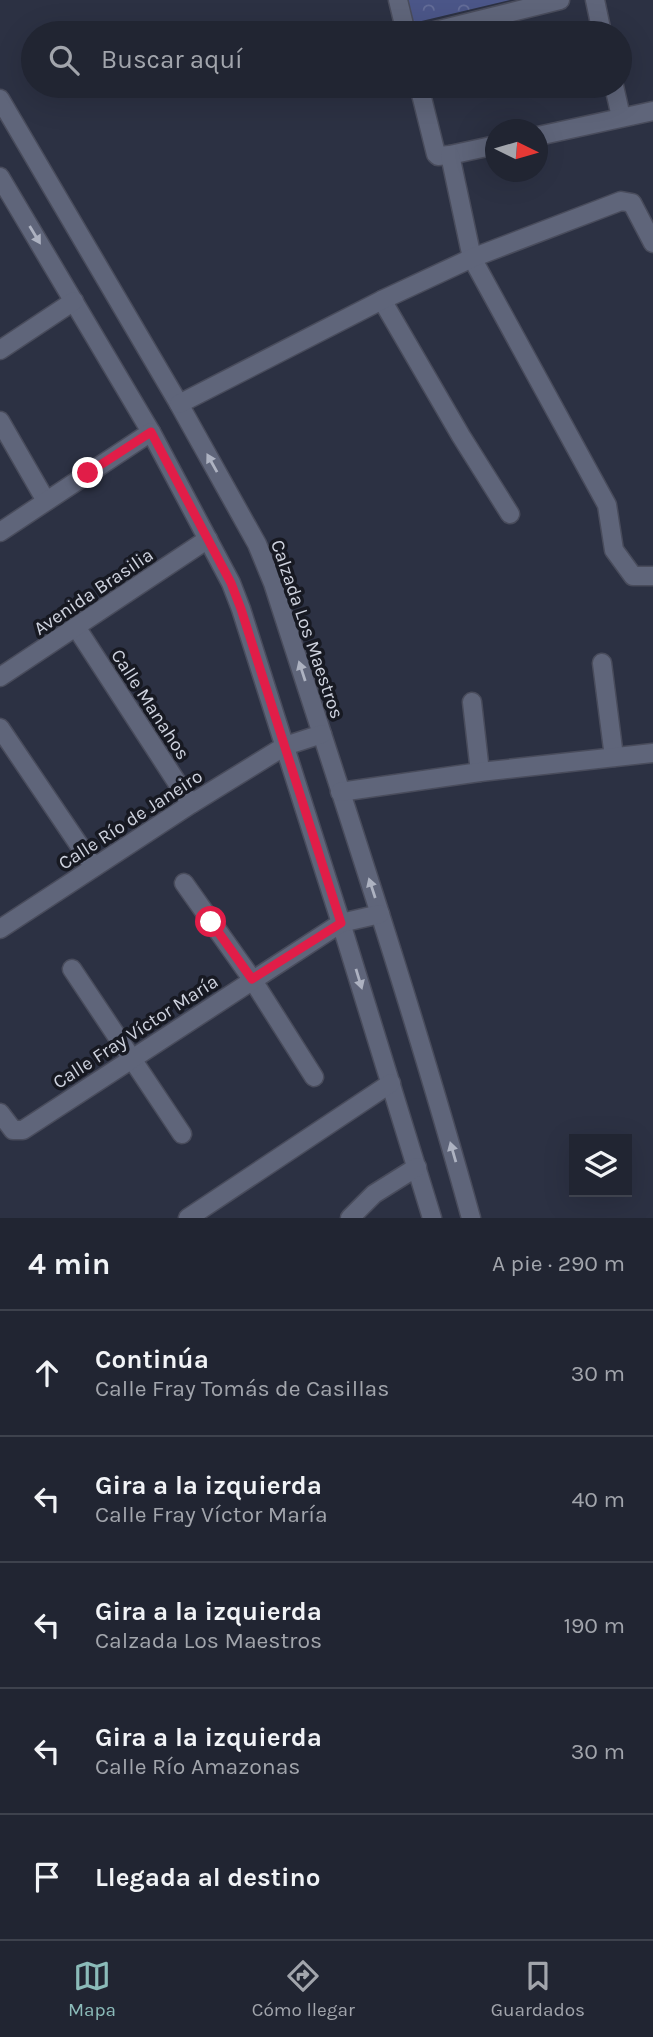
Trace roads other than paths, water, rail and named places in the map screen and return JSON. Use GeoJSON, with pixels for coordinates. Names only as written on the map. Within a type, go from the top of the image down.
{"type":"FeatureCollection","features":[{"type":"Feature","properties":{"kind":"street"},"geometry":{"type":"LineString","coordinates":[[398,0],[403,21]]}},
{"type":"Feature","properties":{"kind":"street"},"geometry":{"type":"LineString","coordinates":[[475,21],[560,0]]}},
{"type":"Feature","properties":{"kind":"street"},"geometry":{"type":"LineString","coordinates":[[595,0],[600,21]]}},
{"type":"Feature","properties":{"kind":"street"},"geometry":{"type":"LineString","coordinates":[[422,98],[436,154],[444,155],[485,147]]}},
{"type":"Feature","properties":{"kind":"street"},"geometry":{"type":"LineString","coordinates":[[617,98],[621,117]]}},
{"type":"Feature","properties":{"kind":"street","name":"Calzada Los Maestros"},"geometry":{"type":"LineString","coordinates":[[0,99],[179,404],[257,544],[273,583],[380,914],[437,1095],[471,1218]]}},
{"type":"Feature","properties":{"kind":"street"},"geometry":{"type":"LineString","coordinates":[[548,134],[653,111]]}},
{"type":"Feature","properties":{"kind":"street"},"geometry":{"type":"LineString","coordinates":[[444,155],[472,258],[607,505],[614,551],[633,576],[653,576]]}},
{"type":"Feature","properties":{"kind":"street"},"geometry":{"type":"LineString","coordinates":[[0,177],[151,432],[231,583],[285,746],[432,1218]]}},
{"type":"Feature","properties":{"kind":"street"},"geometry":{"type":"LineString","coordinates":[[179,404],[382,300],[472,258],[621,201],[632,203],[653,243]]}},
{"type":"Feature","properties":{"kind":"street"},"geometry":{"type":"LineString","coordinates":[[382,300],[510,514]]}},
{"type":"Feature","properties":{"kind":"street"},"geometry":{"type":"LineString","coordinates":[[0,350],[74,301]]}},
{"type":"Feature","properties":{"kind":"street"},"geometry":{"type":"LineString","coordinates":[[0,421],[46,501]]}},
{"type":"Feature","properties":{"kind":"street"},"geometry":{"type":"LineString","coordinates":[[0,531],[151,432]]}},
{"type":"Feature","properties":{"kind":"street","name":"Avenida Brasilia"},"geometry":{"type":"LineString","coordinates":[[0,677],[208,539]]}},
{"type":"Feature","properties":{"kind":"street","name":"Calle Manahos"},"geometry":{"type":"LineString","coordinates":[[76,627],[191,804]]}},
{"type":"Feature","properties":{"kind":"street"},"geometry":{"type":"LineString","coordinates":[[602,663],[614,757]]}},
{"type":"Feature","properties":{"kind":"street"},"geometry":{"type":"LineString","coordinates":[[472,702],[480,772]]}},
{"type":"Feature","properties":{"kind":"street"},"geometry":{"type":"LineString","coordinates":[[0,728],[94,867]]}},
{"type":"Feature","properties":{"kind":"street","name":"Calle Río de Janeiro"},"geometry":{"type":"LineString","coordinates":[[0,929],[285,746],[322,734]]}},
{"type":"Feature","properties":{"kind":"street"},"geometry":{"type":"LineString","coordinates":[[340,792],[653,752]]}},
{"type":"Feature","properties":{"kind":"street"},"geometry":{"type":"LineString","coordinates":[[184,883],[252,979],[314,1077]]}},
{"type":"Feature","properties":{"kind":"street","name":"Calle Fray Víctor María"},"geometry":{"type":"LineString","coordinates":[[0,1113],[13,1130],[23,1130],[341,923],[380,914]]}},
{"type":"Feature","properties":{"kind":"street"},"geometry":{"type":"LineString","coordinates":[[72,970],[182,1134]]}},
{"type":"Feature","properties":{"kind":"street"},"geometry":{"type":"LineString","coordinates":[[188,1218],[391,1083]]}},
{"type":"Feature","properties":{"kind":"street"},"geometry":{"type":"LineString","coordinates":[[350,1218],[374,1194],[417,1167]]}}]}
